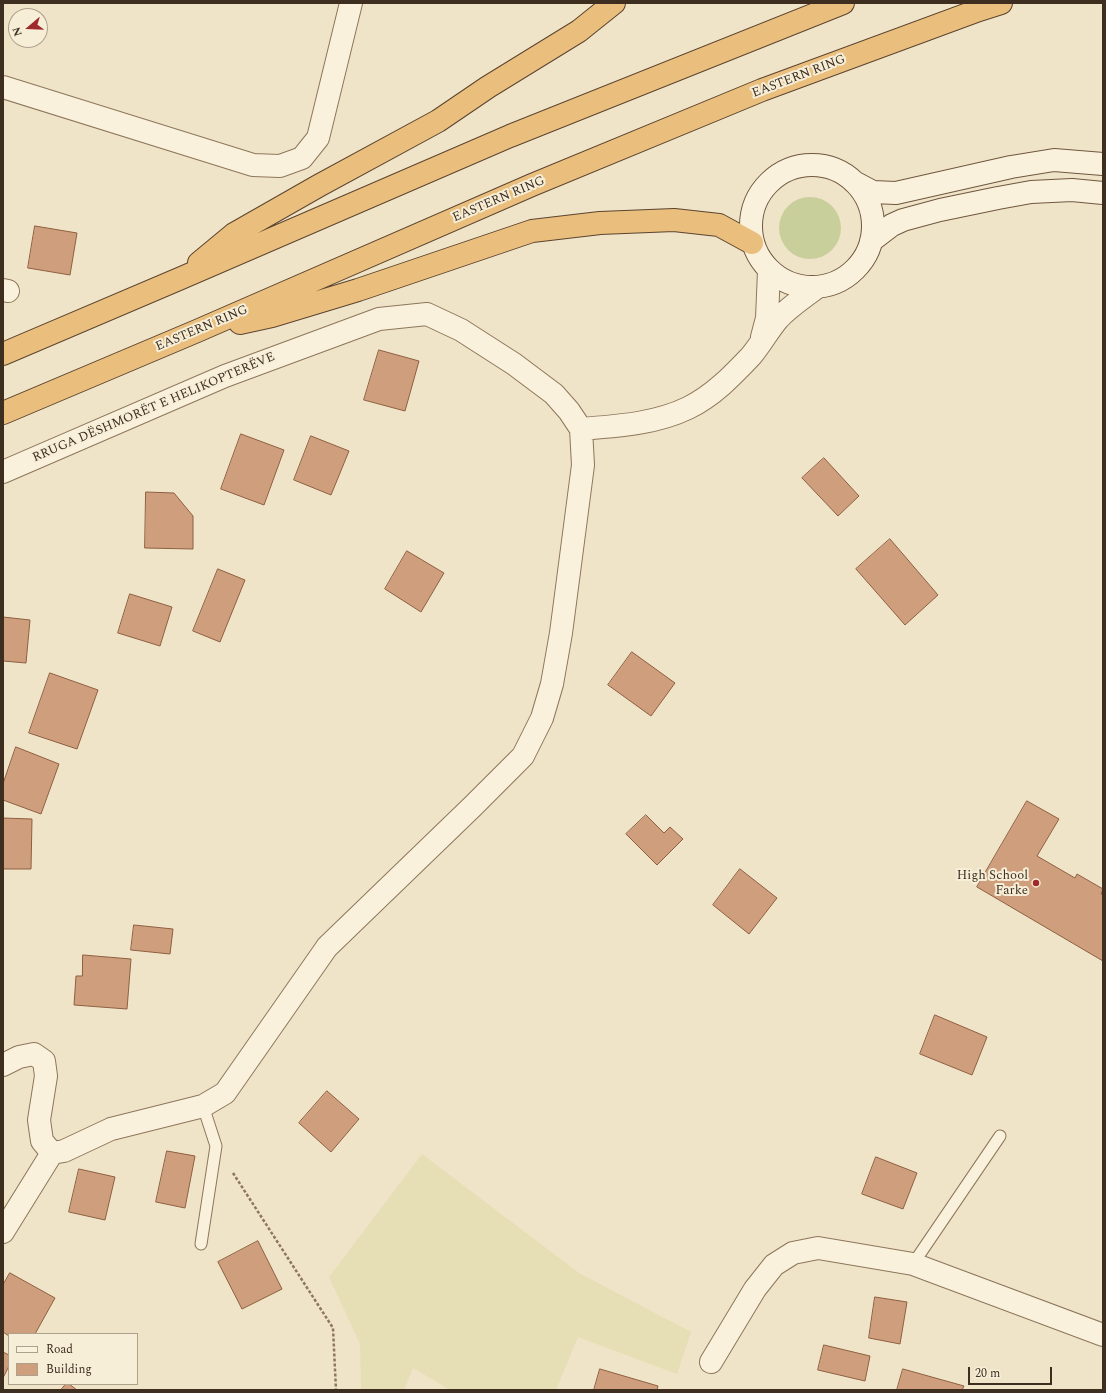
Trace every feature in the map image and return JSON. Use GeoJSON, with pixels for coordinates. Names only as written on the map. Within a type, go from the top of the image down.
{"type":"FeatureCollection","features":[{"type":"Feature","properties":{"kind":"highway"},"geometry":{"type":"LineString","coordinates":[[179,279],[234,234],[438,121],[488,87],[579,30],[614,3]]}},
{"type":"Feature","properties":{"kind":"highway"},"geometry":{"type":"LineString","coordinates":[[3,354],[510,136],[842,3]]}},
{"type":"Feature","properties":{"kind":"highway","name":"EASTERN RING"},"geometry":{"type":"LineString","coordinates":[[3,413],[197,331],[525,188],[762,90],[1001,3]]}},
{"type":"Feature","properties":{"kind":"highway"},"geometry":{"type":"LineString","coordinates":[[197,331],[272,316],[294,310],[532,231],[600,223],[674,220],[719,225],[752,243]]}},
{"type":"Feature","properties":{"kind":"street"},"geometry":{"type":"LineString","coordinates":[[3,87],[253,164],[280,166],[302,158],[318,138],[351,3]]}},
{"type":"Feature","properties":{"kind":"street"},"geometry":{"type":"LineString","coordinates":[[854,182],[860,189],[870,210],[873,222],[873,235],[871,241],[864,259],[856,269],[832,285],[816,288],[799,287],[783,281],[769,271],[759,258],[752,243],[750,226],[752,209],[760,193],[770,180],[785,171],[800,166],[815,165],[828,167],[841,172],[854,182],[873,192],[896,193],[1011,166],[1054,160],[1103,164]]}},
{"type":"Feature","properties":{"kind":"street"},"geometry":{"type":"LineString","coordinates":[[871,241],[892,225],[903,220],[940,210],[998,198],[1031,192],[1072,190],[1103,194]]}},
{"type":"Feature","properties":{"kind":"street"},"geometry":{"type":"LineString","coordinates":[[761,344],[767,318],[769,271]]}},
{"type":"Feature","properties":{"kind":"street"},"geometry":{"type":"LineString","coordinates":[[3,1232],[52,1153],[64,1151],[111,1129],[203,1106],[225,1092],[328,946],[523,756],[542,718],[552,684],[561,633],[583,465],[581,429],[648,421],[688,408],[702,400],[730,377],[761,344],[779,319],[816,288]]}},
{"type":"Feature","properties":{"kind":"street","name":"RRUGA DËSHMORËT E HELIKOPTERËVE"},"geometry":{"type":"LineString","coordinates":[[3,472],[225,376],[379,319],[427,314],[461,330],[520,368],[554,394],[569,411],[581,429]]}},
{"type":"Feature","properties":{"kind":"street"},"geometry":{"type":"LineString","coordinates":[[3,1065],[19,1057],[34,1054],[44,1060],[46,1076],[39,1120],[42,1141],[52,1153]]}},
{"type":"Feature","properties":{"kind":"street"},"geometry":{"type":"LineString","coordinates":[[711,1362],[755,1289],[774,1265],[793,1253],[818,1248],[913,1264],[1103,1335]]}},
{"type":"Feature","properties":{"kind":"lane"},"geometry":{"type":"LineString","coordinates":[[201,1244],[216,1146],[203,1106]]}},
{"type":"Feature","properties":{"kind":"lane"},"geometry":{"type":"LineString","coordinates":[[913,1264],[1000,1136]]}},
{"type":"Feature","properties":{"kind":"path"},"geometry":{"type":"LineString","coordinates":[[216,1146],[333,1328],[336,1390]]}},
{"type":"Feature","properties":{"kind":"shaded area"},"geometry":{"type":"Polygon","coordinates":[[[422,1154],[579,1273],[691,1332],[677,1374],[578,1337],[556,1390],[450,1390],[413,1368],[404,1390],[361,1390],[360,1344],[329,1277],[422,1154]]]}},
{"type":"Feature","properties":{"kind":"green space"},"geometry":{"type":"Polygon","coordinates":[[[810,197],[822,199],[832,206],[839,216],[841,228],[839,240],[832,250],[822,257],[810,259],[798,257],[788,250],[781,240],[779,228],[781,216],[788,206],[798,199],[810,197]]]}},
{"type":"Feature","properties":{"kind":"building"},"geometry":{"type":"Polygon","coordinates":[[[35,226],[77,233],[70,275],[28,268],[35,226]]]}},
{"type":"Feature","properties":{"kind":"building"},"geometry":{"type":"Polygon","coordinates":[[[379,350],[419,361],[405,411],[364,400],[379,350]]]}},
{"type":"Feature","properties":{"kind":"building"},"geometry":{"type":"Polygon","coordinates":[[[241,434],[284,450],[264,505],[221,489],[241,434]]]}},
{"type":"Feature","properties":{"kind":"building"},"geometry":{"type":"Polygon","coordinates":[[[311,436],[349,451],[331,495],[294,480],[311,436]]]}},
{"type":"Feature","properties":{"kind":"building"},"geometry":{"type":"Polygon","coordinates":[[[824,458],[859,496],[838,516],[802,478],[824,458]]]}},
{"type":"Feature","properties":{"kind":"building"},"geometry":{"type":"Polygon","coordinates":[[[146,492],[174,493],[193,516],[193,549],[145,548],[146,492]]]}},
{"type":"Feature","properties":{"kind":"building"},"geometry":{"type":"Polygon","coordinates":[[[890,539],[938,595],[905,625],[856,569],[890,539]]]}},
{"type":"Feature","properties":{"kind":"building"},"geometry":{"type":"Polygon","coordinates":[[[407,551],[444,573],[421,612],[385,589],[407,551]]]}},
{"type":"Feature","properties":{"kind":"building"},"geometry":{"type":"Polygon","coordinates":[[[218,569],[245,580],[220,642],[193,631],[218,569]]]}},
{"type":"Feature","properties":{"kind":"building"},"geometry":{"type":"Polygon","coordinates":[[[130,594],[172,607],[160,646],[118,633],[130,594]]]}},
{"type":"Feature","properties":{"kind":"building"},"geometry":{"type":"Polygon","coordinates":[[[3,617],[30,620],[26,663],[3,661],[3,617]]]}},
{"type":"Feature","properties":{"kind":"building"},"geometry":{"type":"Polygon","coordinates":[[[632,652],[675,683],[651,716],[608,685],[632,652]]]}},
{"type":"Feature","properties":{"kind":"building"},"geometry":{"type":"Polygon","coordinates":[[[50,673],[98,690],[77,749],[29,733],[50,673]]]}},
{"type":"Feature","properties":{"kind":"building"},"geometry":{"type":"Polygon","coordinates":[[[16,747],[59,764],[41,814],[3,800],[3,784],[16,747]]]}},
{"type":"Feature","properties":{"kind":"building","name":"High School Farke"},"geometry":{"type":"Polygon","coordinates":[[[1027,801],[1059,819],[1037,856],[1075,878],[1077,874],[1103,889],[1101,894],[1103,895],[1103,961],[977,887],[1027,801]]]}},
{"type":"Feature","properties":{"kind":"building"},"geometry":{"type":"Polygon","coordinates":[[[646,815],[664,833],[670,827],[683,839],[657,865],[626,834],[646,815]]]}},
{"type":"Feature","properties":{"kind":"building"},"geometry":{"type":"Polygon","coordinates":[[[3,818],[32,819],[31,869],[3,869],[3,818]]]}},
{"type":"Feature","properties":{"kind":"building"},"geometry":{"type":"Polygon","coordinates":[[[740,869],[777,898],[749,934],[713,905],[740,869]]]}},
{"type":"Feature","properties":{"kind":"building"},"geometry":{"type":"Polygon","coordinates":[[[134,925],[173,929],[170,954],[131,950],[134,925]]]}},
{"type":"Feature","properties":{"kind":"building"},"geometry":{"type":"Polygon","coordinates":[[[83,955],[131,959],[127,1009],[74,1005],[76,976],[82,976],[83,955]]]}},
{"type":"Feature","properties":{"kind":"building"},"geometry":{"type":"Polygon","coordinates":[[[935,1015],[987,1037],[972,1075],[920,1054],[935,1015]]]}},
{"type":"Feature","properties":{"kind":"building"},"geometry":{"type":"Polygon","coordinates":[[[327,1091],[359,1119],[331,1152],[299,1123],[327,1091]]]}},
{"type":"Feature","properties":{"kind":"building"},"geometry":{"type":"Polygon","coordinates":[[[167,1151],[195,1156],[185,1208],[156,1202],[167,1151]]]}},
{"type":"Feature","properties":{"kind":"building"},"geometry":{"type":"Polygon","coordinates":[[[876,1157],[917,1173],[903,1209],[862,1194],[876,1157]]]}},
{"type":"Feature","properties":{"kind":"building"},"geometry":{"type":"Polygon","coordinates":[[[79,1169],[115,1177],[105,1220],[69,1212],[79,1169]]]}},
{"type":"Feature","properties":{"kind":"building"},"geometry":{"type":"Polygon","coordinates":[[[258,1241],[282,1289],[242,1309],[218,1262],[258,1241]]]}},
{"type":"Feature","properties":{"kind":"building"},"geometry":{"type":"Polygon","coordinates":[[[10,1273],[55,1298],[36,1333],[8,1333],[8,1335],[3,1332],[3,1285],[10,1273]]]}},
{"type":"Feature","properties":{"kind":"building"},"geometry":{"type":"Polygon","coordinates":[[[875,1297],[907,1302],[900,1344],[869,1338],[875,1297]]]}},
{"type":"Feature","properties":{"kind":"building"},"geometry":{"type":"Polygon","coordinates":[[[824,1345],[870,1356],[865,1381],[818,1370],[824,1345]]]}},
{"type":"Feature","properties":{"kind":"building"},"geometry":{"type":"Polygon","coordinates":[[[3,1352],[8,1354],[8,1368],[3,1378],[3,1352]]]}},
{"type":"Feature","properties":{"kind":"building"},"geometry":{"type":"Polygon","coordinates":[[[600,1369],[658,1386],[657,1390],[594,1390],[600,1369]]]}},
{"type":"Feature","properties":{"kind":"building"},"geometry":{"type":"Polygon","coordinates":[[[903,1369],[964,1386],[962,1390],[897,1390],[903,1369]]]}},
{"type":"Feature","properties":{"kind":"building"},"geometry":{"type":"Polygon","coordinates":[[[65,1385],[70,1385],[77,1390],[61,1390],[65,1385]]]}},
{"type":"Feature","properties":{"kind":"place","name":"High School Farke"},"geometry":{"type":"Point","coordinates":[1036,883]}}]}
